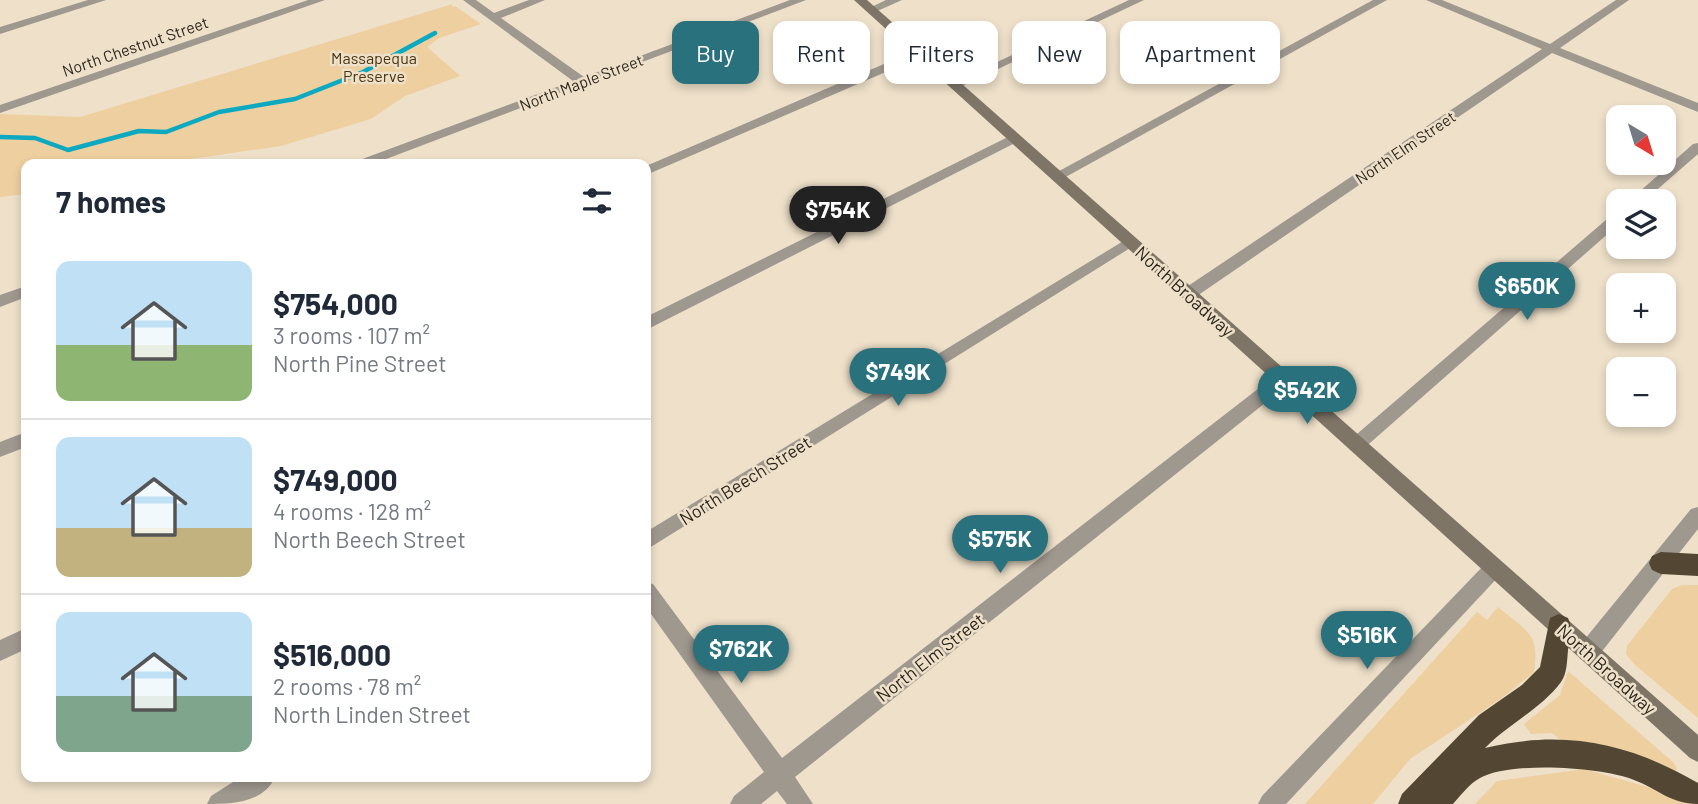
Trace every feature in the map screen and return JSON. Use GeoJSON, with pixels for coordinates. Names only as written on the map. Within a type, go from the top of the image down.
{"type":"FeatureCollection","features":[{"type":"Feature","properties":{"kind":"highway"},"geometry":{"type":"LineString","coordinates":[[1661,563],[1698,565]]}},
{"type":"Feature","properties":{"kind":"highway"},"geometry":{"type":"LineString","coordinates":[[1412,804],[1489,724],[1531,694],[1552,673],[1559,626]]}},
{"type":"Feature","properties":{"kind":"highway"},"geometry":{"type":"LineString","coordinates":[[1435,804],[1469,769],[1495,758],[1570,754],[1625,762],[1658,776],[1698,799]]}},
{"type":"Feature","properties":{"kind":"main road","name":"North Broadway"},"geometry":{"type":"LineString","coordinates":[[865,5],[884,22]]}},
{"type":"Feature","properties":{"kind":"main road","name":"North Broadway"},"geometry":{"type":"LineString","coordinates":[[954,85],[1698,750]]}},
{"type":"Feature","properties":{"kind":"street"},"geometry":{"type":"LineString","coordinates":[[0,31],[100,0]]}},
{"type":"Feature","properties":{"kind":"street","name":"North Chestnut Street"},"geometry":{"type":"LineString","coordinates":[[0,109],[319,0]]}},
{"type":"Feature","properties":{"kind":"street"},"geometry":{"type":"LineString","coordinates":[[469,0],[583,82]]}},
{"type":"Feature","properties":{"kind":"street"},"geometry":{"type":"LineString","coordinates":[[493,17],[539,0]]}},
{"type":"Feature","properties":{"kind":"street","name":"North Maple Street"},"geometry":{"type":"LineString","coordinates":[[375,159],[800,0]]}},
{"type":"Feature","properties":{"kind":"street"},"geometry":{"type":"LineString","coordinates":[[865,5],[896,0]]}},
{"type":"Feature","properties":{"kind":"street"},"geometry":{"type":"LineString","coordinates":[[954,85],[1138,0]]}},
{"type":"Feature","properties":{"kind":"street"},"geometry":{"type":"LineString","coordinates":[[1057,176],[1381,0]]}},
{"type":"Feature","properties":{"kind":"street"},"geometry":{"type":"LineString","coordinates":[[1432,0],[1698,108]]}},
{"type":"Feature","properties":{"kind":"street","name":"North Elm Street"},"geometry":{"type":"LineString","coordinates":[[1188,294],[1623,0]]}},
{"type":"Feature","properties":{"kind":"street"},"geometry":{"type":"LineString","coordinates":[[651,169],[884,68]]}},
{"type":"Feature","properties":{"kind":"street"},"geometry":{"type":"LineString","coordinates":[[651,321],[1014,138]]}},
{"type":"Feature","properties":{"kind":"street"},"geometry":{"type":"LineString","coordinates":[[1650,189],[1698,146]]}},
{"type":"Feature","properties":{"kind":"street"},"geometry":{"type":"LineString","coordinates":[[1356,444],[1606,227]]}},
{"type":"Feature","properties":{"kind":"street","name":"North Beech Street"},"geometry":{"type":"LineString","coordinates":[[651,539],[1130,242]]}},
{"type":"Feature","properties":{"kind":"street"},"geometry":{"type":"LineString","coordinates":[[0,301],[21,293]]}},
{"type":"Feature","properties":{"kind":"street","name":"North Elm Street"},"geometry":{"type":"LineString","coordinates":[[742,804],[1283,379]]}},
{"type":"Feature","properties":{"kind":"street"},"geometry":{"type":"LineString","coordinates":[[0,450],[21,441]]}},
{"type":"Feature","properties":{"kind":"street"},"geometry":{"type":"LineString","coordinates":[[1588,652],[1698,515]]}},
{"type":"Feature","properties":{"kind":"street"},"geometry":{"type":"LineString","coordinates":[[1270,804],[1494,568]]}},
{"type":"Feature","properties":{"kind":"street"},"geometry":{"type":"LineString","coordinates":[[651,598],[801,804]]}},
{"type":"Feature","properties":{"kind":"street"},"geometry":{"type":"LineString","coordinates":[[0,651],[21,640]]}},
{"type":"Feature","properties":{"kind":"street"},"geometry":{"type":"LineString","coordinates":[[219,804],[255,782]]}},
{"type":"Feature","properties":{"kind":"green space","name":"Massapequa Preserve"},"geometry":{"type":"Polygon","coordinates":[[[453,4],[451,7],[455,6],[481,24],[439,38],[427,47],[460,76],[405,96],[371,119],[281,146],[191,159],[21,159],[21,195],[0,197],[0,114],[80,117],[453,4]]]}},
{"type":"Feature","properties":{"kind":"green space"},"geometry":{"type":"Polygon","coordinates":[[[1682,585],[1698,585],[1698,718],[1634,664],[1626,654],[1627,646],[1672,589],[1682,585]]]}},
{"type":"Feature","properties":{"kind":"green space"},"geometry":{"type":"Polygon","coordinates":[[[1498,607],[1533,640],[1534,672],[1502,698],[1410,759],[1373,804],[1305,804],[1477,612],[1487,620],[1498,607]]]}},
{"type":"Feature","properties":{"kind":"green space"},"geometry":{"type":"Polygon","coordinates":[[[1568,671],[1674,763],[1677,769],[1674,772],[1568,746],[1552,733],[1531,734],[1524,724],[1560,695],[1568,671]]]}},
{"type":"Feature","properties":{"kind":"green space"},"geometry":{"type":"Polygon","coordinates":[[[1584,769],[1683,797],[1694,804],[1475,804],[1497,781],[1584,769]]]}},
{"type":"Feature","properties":{"kind":"waterway"},"geometry":{"type":"LineString","coordinates":[[0,137],[35,138],[68,150],[139,131],[166,132],[219,112],[295,99],[363,72],[435,33]]}}]}
